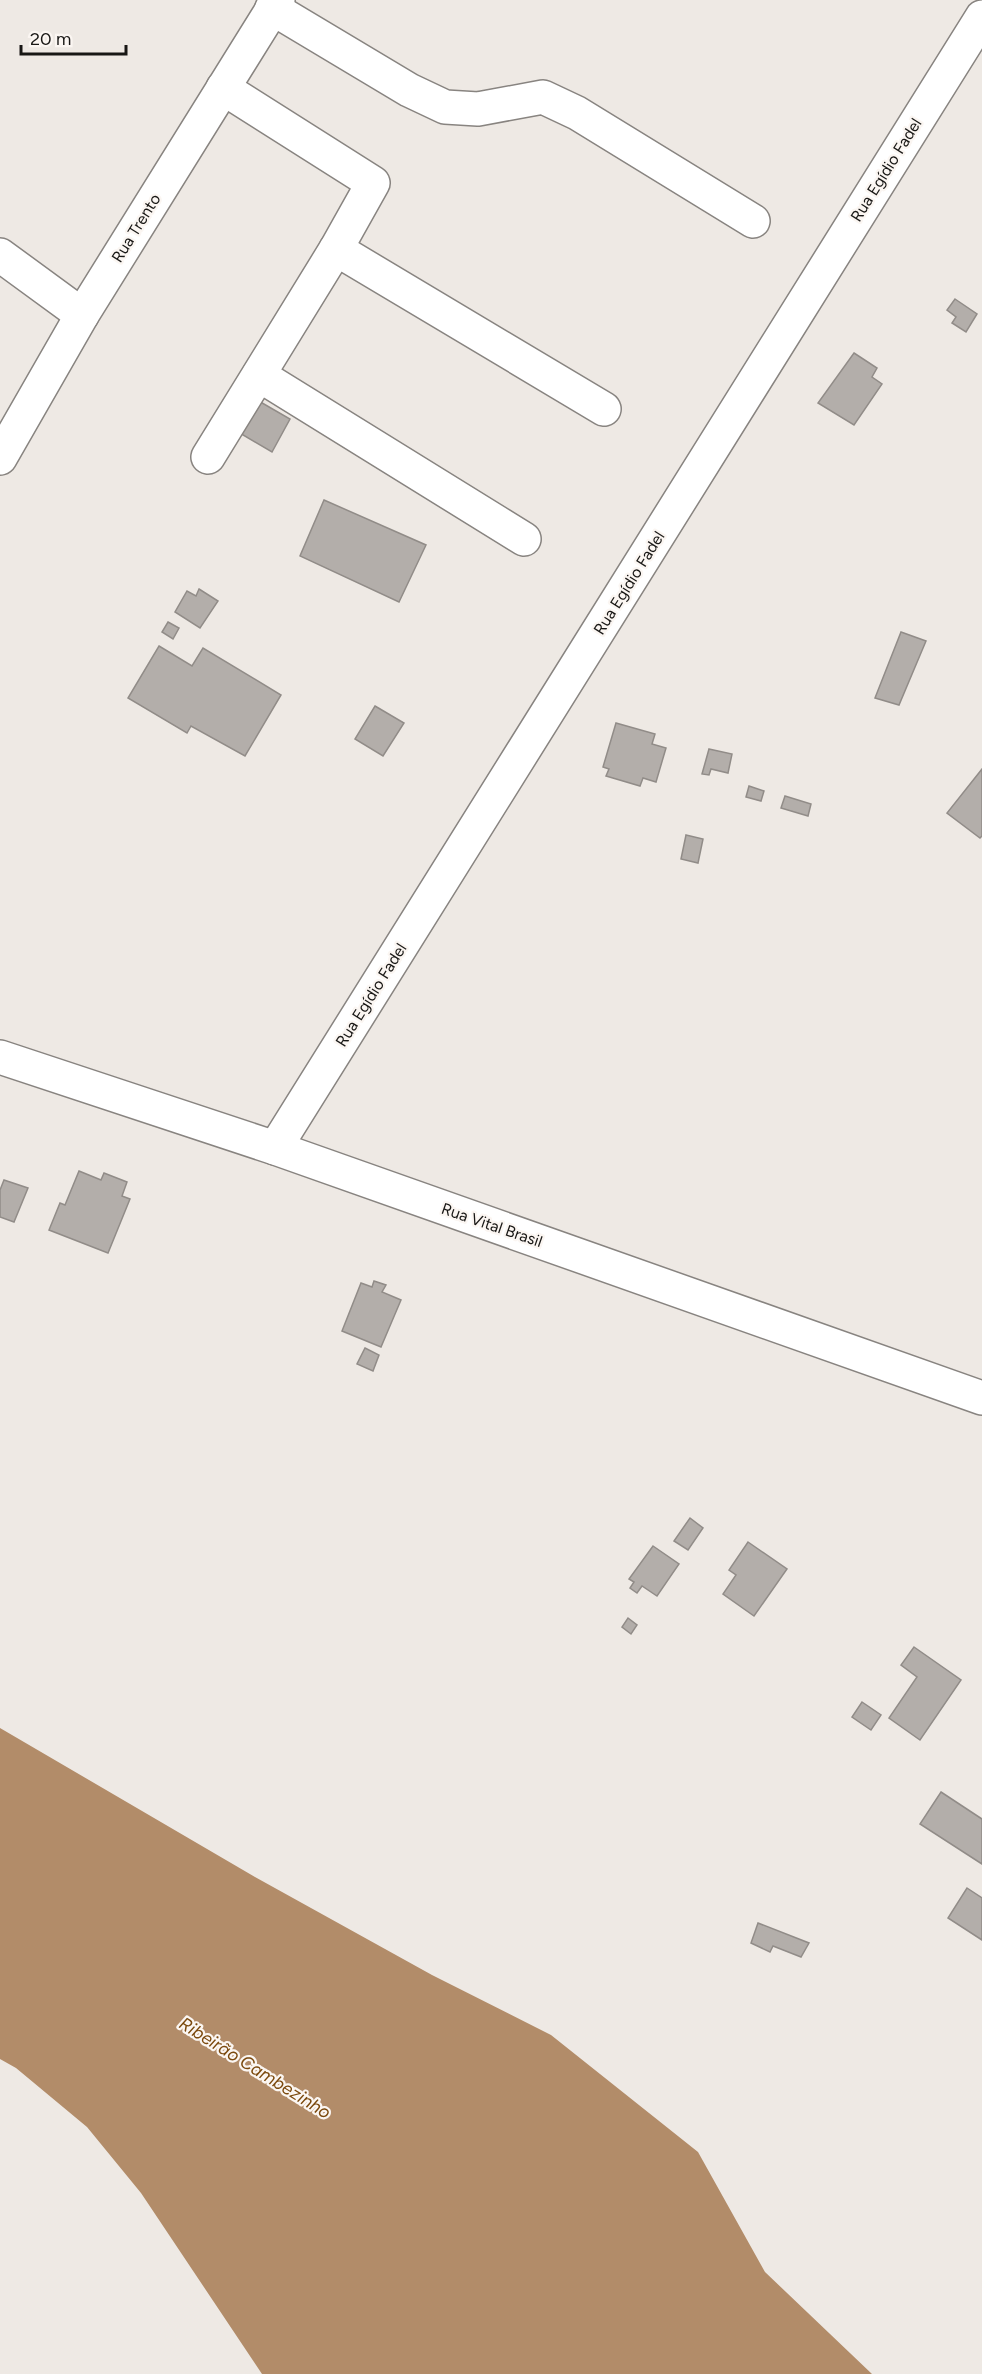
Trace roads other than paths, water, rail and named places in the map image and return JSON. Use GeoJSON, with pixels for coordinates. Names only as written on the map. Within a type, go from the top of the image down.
{"type":"FeatureCollection","features":[{"type":"Feature","properties":{"kind":"street","name":"Rua Trento"},"geometry":{"type":"LineString","coordinates":[[0,458],[82,315],[275,4]]}},
{"type":"Feature","properties":{"kind":"street"},"geometry":{"type":"LineString","coordinates":[[275,4],[409,90],[444,108],[478,109],[543,97],[577,113],[753,221]]}},
{"type":"Feature","properties":{"kind":"street","name":"Rua Egídio Fadel"},"geometry":{"type":"LineString","coordinates":[[275,1148],[982,17]]}},
{"type":"Feature","properties":{"kind":"street"},"geometry":{"type":"LineString","coordinates":[[208,458],[336,249],[373,183],[223,88]]}},
{"type":"Feature","properties":{"kind":"street"},"geometry":{"type":"LineString","coordinates":[[336,249],[604,409]]}},
{"type":"Feature","properties":{"kind":"street"},"geometry":{"type":"LineString","coordinates":[[0,255],[82,315]]}},
{"type":"Feature","properties":{"kind":"street"},"geometry":{"type":"LineString","coordinates":[[258,375],[524,539]]}},
{"type":"Feature","properties":{"kind":"street","name":"Rua Vital Brasil"},"geometry":{"type":"LineString","coordinates":[[0,1057],[275,1148],[982,1398]]}},
{"type":"Feature","properties":{"kind":"water","name":"Ribeirão Cambezinho"},"geometry":{"type":"Polygon","coordinates":[[[0,1728],[255,1877],[432,1975],[551,2035],[698,2152],[765,2272],[872,2374],[262,2374],[141,2193],[87,2127],[16,2068],[0,2059],[0,1728]]]}}]}
